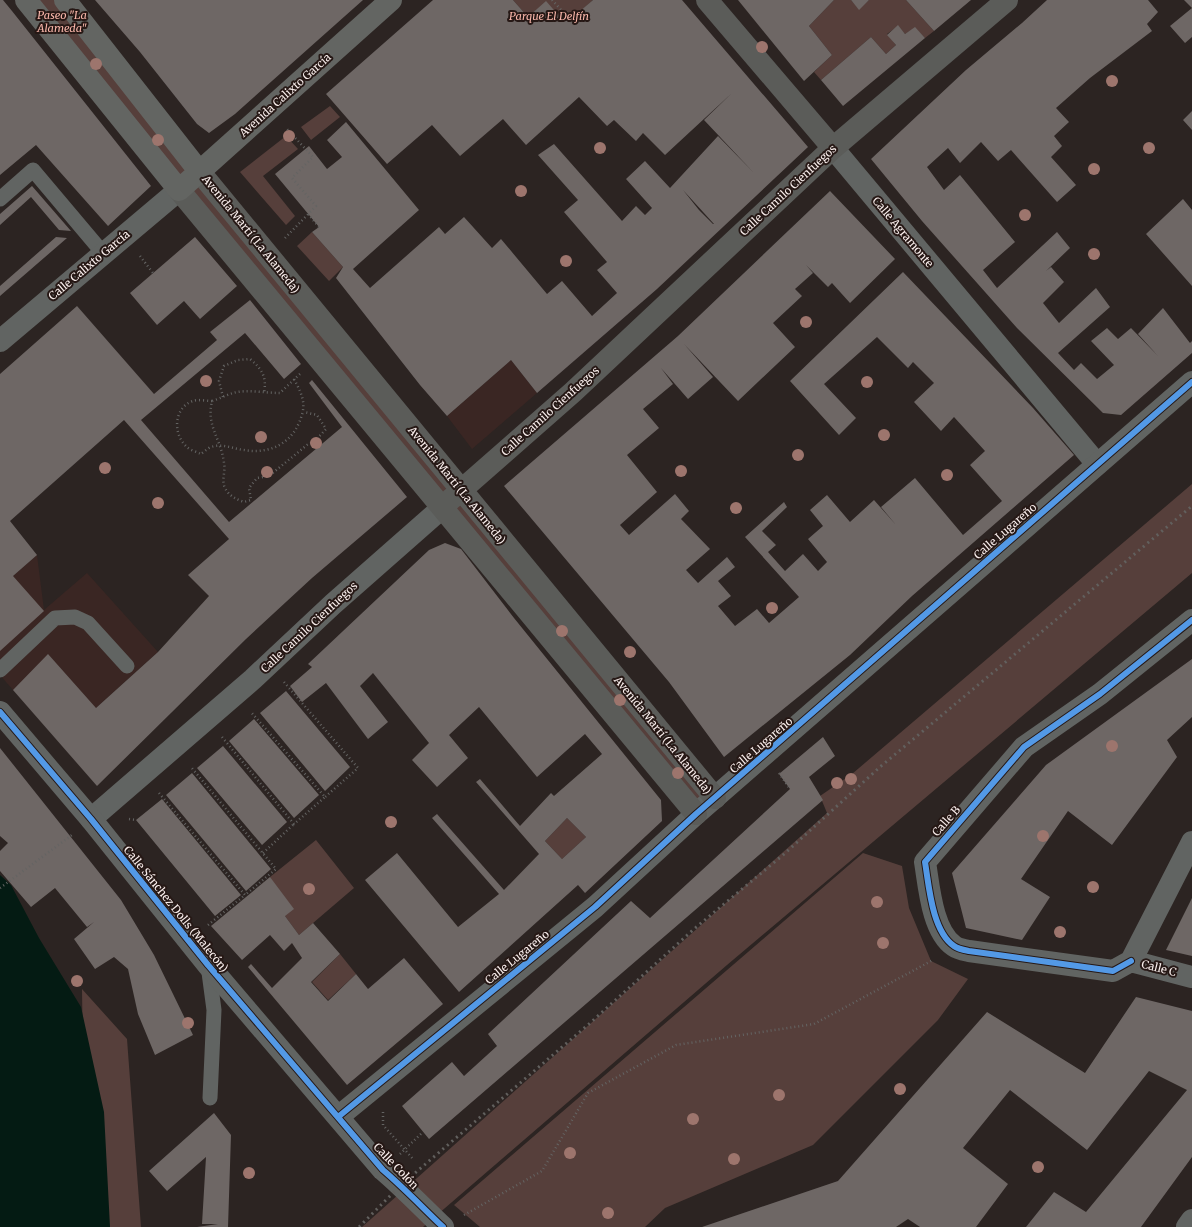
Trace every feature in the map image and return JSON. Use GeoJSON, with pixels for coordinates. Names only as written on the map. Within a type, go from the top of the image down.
{"type":"FeatureCollection","features":[{"type":"Feature","properties":{"kind":"main road"},"geometry":{"type":"LineString","coordinates":[[26,0],[178,190],[696,814]]}},
{"type":"Feature","properties":{"kind":"main road"},"geometry":{"type":"LineString","coordinates":[[65,0],[199,171]]}},
{"type":"Feature","properties":{"kind":"main road","name":"Avenida Calixto García"},"geometry":{"type":"LineString","coordinates":[[178,190],[391,0]]}},
{"type":"Feature","properties":{"kind":"main road","name":"Calle Agramonte"},"geometry":{"type":"LineString","coordinates":[[707,0],[833,148]]}},
{"type":"Feature","properties":{"kind":"main road","name":"Calle Camilo Cienfuegos"},"geometry":{"type":"LineString","coordinates":[[442,508],[461,489],[574,392],[833,148],[1007,0]]}},
{"type":"Feature","properties":{"kind":"main road","name":"Avenida Martí (La Alameda)"},"geometry":{"type":"LineString","coordinates":[[199,171],[715,798]]}},
{"type":"Feature","properties":{"kind":"street","name":"Calle Agramonte"},"geometry":{"type":"LineString","coordinates":[[833,148],[1097,464]]}},
{"type":"Feature","properties":{"kind":"street","name":"Calle Calixto García"},"geometry":{"type":"LineString","coordinates":[[0,341],[178,190]]}},
{"type":"Feature","properties":{"kind":"street","name":"Calle Lugareño"},"geometry":{"type":"LineString","coordinates":[[338,1116],[595,907],[696,814],[1192,382]]}},
{"type":"Feature","properties":{"kind":"street","name":"Calle Camilo Cienfuegos"},"geometry":{"type":"LineString","coordinates":[[91,819],[253,680],[333,604],[442,508]]}},
{"type":"Feature","properties":{"kind":"street","name":"Calle B"},"geometry":{"type":"LineString","coordinates":[[1131,961],[1113,971],[969,951],[954,947],[945,938],[933,910],[925,862],[1024,746],[1100,694],[1192,620]]}},
{"type":"Feature","properties":{"kind":"street","name":"Calle Sánchez Dolls (Malecón)"},"geometry":{"type":"LineString","coordinates":[[0,712],[91,819],[208,965],[338,1116]]}},
{"type":"Feature","properties":{"kind":"street","name":"Calle C"},"geometry":{"type":"LineString","coordinates":[[1192,842],[1158,905],[1145,936],[1131,961],[1192,976]]}},
{"type":"Feature","properties":{"kind":"street","name":"Calle Colón"},"geometry":{"type":"LineString","coordinates":[[338,1116],[383,1170],[401,1185],[414,1200],[452,1222]]}},
{"type":"Feature","properties":{"kind":"street"},"geometry":{"type":"LineString","coordinates":[[1187,1227],[1192,1220]]}},
{"type":"Feature","properties":{"kind":"lane"},"geometry":{"type":"LineString","coordinates":[[0,199],[33,170],[103,253]]}},
{"type":"Feature","properties":{"kind":"lane"},"geometry":{"type":"LineString","coordinates":[[0,670],[55,618],[75,617],[88,623],[127,666]]}},
{"type":"Feature","properties":{"kind":"lane"},"geometry":{"type":"LineString","coordinates":[[208,965],[214,1010],[210,1098]]}},
{"type":"Feature","properties":{"kind":"path"},"geometry":{"type":"LineString","coordinates":[[552,0],[564,13]]}},
{"type":"Feature","properties":{"kind":"path"},"geometry":{"type":"LineString","coordinates":[[268,110],[313,157],[292,178],[316,206],[300,223]]}},
{"type":"Feature","properties":{"kind":"path"},"geometry":{"type":"LineString","coordinates":[[308,214],[319,227]]}},
{"type":"Feature","properties":{"kind":"path"},"geometry":{"type":"LineString","coordinates":[[223,397],[219,381],[224,366],[238,360],[250,359],[261,369],[266,382],[264,393]]}},
{"type":"Feature","properties":{"kind":"path"},"geometry":{"type":"LineString","coordinates":[[294,380],[303,396],[304,412],[296,429],[287,441],[275,447],[260,451],[221,446],[211,447],[201,454],[187,447],[179,436],[176,419],[184,405],[195,400],[212,401],[232,393],[249,391],[264,393],[280,393],[294,380]]}},
{"type":"Feature","properties":{"kind":"path"},"geometry":{"type":"LineString","coordinates":[[212,401],[209,413],[213,431],[221,446],[225,465],[224,487],[231,496],[244,502],[250,500],[249,488],[257,478],[269,476],[307,445],[316,440],[326,429],[317,415],[304,412]]}},
{"type":"Feature","properties":{"kind":"path"},"geometry":{"type":"LineString","coordinates":[[263,853],[358,768],[290,686],[280,678]]}},
{"type":"Feature","properties":{"kind":"path"},"geometry":{"type":"LineString","coordinates":[[248,708],[325,797]]}},
{"type":"Feature","properties":{"kind":"path"},"geometry":{"type":"LineString","coordinates":[[219,733],[294,824]]}},
{"type":"Feature","properties":{"kind":"path"},"geometry":{"type":"LineString","coordinates":[[186,761],[276,869],[204,928]]}},
{"type":"Feature","properties":{"kind":"path"},"geometry":{"type":"LineString","coordinates":[[154,788],[245,895]]}},
{"type":"Feature","properties":{"kind":"path"},"geometry":{"type":"LineString","coordinates":[[0,888],[91,819]]}},
{"type":"Feature","properties":{"kind":"path"},"geometry":{"type":"LineString","coordinates":[[452,1222],[542,1171],[588,1093],[676,1045],[814,1024],[931,961],[969,951]]}},
{"type":"Feature","properties":{"kind":"path"},"geometry":{"type":"LineString","coordinates":[[384,1108],[383,1125],[413,1159]]}},
{"type":"Feature","properties":{"kind":"path"},"geometry":{"type":"LineString","coordinates":[[383,1170],[423,1132]]}},
{"type":"Feature","properties":{"kind":"shaded area"},"geometry":{"type":"Polygon","coordinates":[[[511,360],[537,393],[472,449],[447,416],[511,360]]]}},
{"type":"Feature","properties":{"kind":"shaded area"},"geometry":{"type":"Polygon","coordinates":[[[37,555],[44,610],[87,573],[158,652],[96,708],[13,690],[0,675],[0,587],[37,555]]]}},
{"type":"Feature","properties":{"kind":"shaded area"},"geometry":{"type":"Polygon","coordinates":[[[0,875],[11,885],[39,938],[81,1007],[104,1112],[110,1227],[0,1227],[0,875]]]}},
{"type":"Feature","properties":{"kind":"green space","name":"Paseo \"La Alameda\""},"geometry":{"type":"Polygon","coordinates":[[[25,0],[65,0],[715,798],[696,814],[25,0]]]}},
{"type":"Feature","properties":{"kind":"green space","name":"Parque El Delfín"},"geometry":{"type":"Polygon","coordinates":[[[513,0],[593,0],[548,40],[513,0]]]}},
{"type":"Feature","properties":{"kind":"green space"},"geometry":{"type":"Polygon","coordinates":[[[834,0],[851,0],[859,9],[869,0],[906,0],[934,31],[925,38],[915,28],[905,34],[898,26],[887,34],[896,45],[886,54],[871,37],[821,80],[814,72],[832,55],[809,26],[834,0]]]}},
{"type":"Feature","properties":{"kind":"green space"},"geometry":{"type":"Polygon","coordinates":[[[330,106],[340,117],[311,140],[301,127],[330,106]]]}},
{"type":"Feature","properties":{"kind":"green space"},"geometry":{"type":"Polygon","coordinates":[[[286,136],[298,149],[263,176],[295,216],[286,225],[240,172],[286,136]]]}},
{"type":"Feature","properties":{"kind":"green space"},"geometry":{"type":"Polygon","coordinates":[[[312,232],[343,267],[329,281],[297,246],[312,232]]]}},
{"type":"Feature","properties":{"kind":"green space"},"geometry":{"type":"Polygon","coordinates":[[[1192,484],[1192,573],[727,965],[423,1227],[362,1227],[827,813],[820,796],[852,774],[1192,484]]]}},
{"type":"Feature","properties":{"kind":"green space"},"geometry":{"type":"Polygon","coordinates":[[[567,818],[586,837],[562,859],[545,841],[567,818]]]}},
{"type":"Feature","properties":{"kind":"green space"},"geometry":{"type":"Polygon","coordinates":[[[316,840],[354,888],[299,935],[285,916],[270,877],[316,840]]]}},
{"type":"Feature","properties":{"kind":"green space"},"geometry":{"type":"Polygon","coordinates":[[[863,853],[902,866],[909,908],[931,961],[968,979],[938,1020],[813,1145],[665,1208],[645,1227],[480,1227],[454,1205],[863,853]]]}},
{"type":"Feature","properties":{"kind":"green space"},"geometry":{"type":"Polygon","coordinates":[[[340,954],[356,974],[328,1000],[312,982],[340,954]]]}},
{"type":"Feature","properties":{"kind":"green space"},"geometry":{"type":"Polygon","coordinates":[[[82,989],[127,1039],[141,1227],[96,1227],[83,1058],[82,989]]]}},
{"type":"Feature","properties":{"kind":"building"},"geometry":{"type":"Polygon","coordinates":[[[0,0],[3,0],[12,11],[151,186],[108,226],[36,145],[0,175],[0,0]]]}},
{"type":"Feature","properties":{"kind":"building"},"geometry":{"type":"Polygon","coordinates":[[[95,0],[363,0],[235,114],[209,133],[197,124],[140,52],[95,0]]]}},
{"type":"Feature","properties":{"kind":"building"},"geometry":{"type":"Polygon","coordinates":[[[433,0],[513,0],[528,17],[546,1],[560,17],[567,11],[573,17],[593,0],[682,0],[808,147],[657,289],[537,393],[511,360],[447,416],[420,385],[336,278],[343,267],[312,232],[319,227],[275,174],[309,146],[327,169],[342,157],[327,140],[346,122],[419,210],[353,269],[370,288],[439,227],[445,234],[464,217],[492,248],[501,239],[547,294],[562,281],[592,316],[617,293],[597,270],[607,262],[564,212],[578,200],[538,155],[554,144],[622,221],[636,206],[645,215],[652,208],[626,179],[645,161],[670,188],[718,136],[754,173],[704,120],[732,93],[665,155],[643,133],[636,141],[614,120],[607,126],[579,97],[526,145],[503,119],[460,156],[432,125],[387,164],[326,94],[433,0]],[[683,190],[699,210],[714,224],[683,190]]]}},
{"type":"Feature","properties":{"kind":"building"},"geometry":{"type":"Polygon","coordinates":[[[738,0],[834,0],[809,26],[832,55],[804,81],[738,0]]]}},
{"type":"Feature","properties":{"kind":"building"},"geometry":{"type":"Polygon","coordinates":[[[851,0],[869,0],[859,10],[851,0]]]}},
{"type":"Feature","properties":{"kind":"building"},"geometry":{"type":"Polygon","coordinates":[[[906,0],[971,0],[934,31],[906,0]]]}},
{"type":"Feature","properties":{"kind":"building"},"geometry":{"type":"Polygon","coordinates":[[[1047,0],[1148,0],[1158,12],[1147,24],[1152,31],[1090,78],[1056,108],[1069,122],[1054,136],[1062,146],[1051,157],[1076,185],[1057,202],[1011,150],[998,161],[981,142],[960,163],[948,148],[927,167],[944,190],[960,175],[1015,242],[983,270],[997,288],[1057,232],[1070,248],[1046,271],[1051,267],[1064,282],[1043,303],[1059,323],[1096,288],[1110,307],[1058,353],[1074,370],[1081,363],[1097,379],[1114,365],[1091,341],[1107,328],[1118,339],[1131,328],[1158,356],[1138,334],[1163,308],[1190,343],[1192,341],[1192,353],[1121,415],[1103,413],[1017,328],[922,221],[871,159],[966,70],[1047,0]]]}},
{"type":"Feature","properties":{"kind":"building"},"geometry":{"type":"Polygon","coordinates":[[[1184,0],[1192,0],[1192,8],[1184,0]]]}},
{"type":"Feature","properties":{"kind":"building"},"geometry":{"type":"Polygon","coordinates":[[[1192,8],[1192,37],[1185,43],[1170,26],[1192,8]]]}},
{"type":"Feature","properties":{"kind":"building"},"geometry":{"type":"Polygon","coordinates":[[[898,25],[905,34],[915,27],[925,38],[843,106],[821,80],[871,37],[886,54],[896,45],[887,35],[898,25]]]}},
{"type":"Feature","properties":{"kind":"building"},"geometry":{"type":"Polygon","coordinates":[[[1192,111],[1192,130],[1183,120],[1192,111]]]}},
{"type":"Feature","properties":{"kind":"building"},"geometry":{"type":"Polygon","coordinates":[[[32,186],[71,231],[59,230],[31,197],[0,225],[0,214],[32,186]]]}},
{"type":"Feature","properties":{"kind":"building"},"geometry":{"type":"Polygon","coordinates":[[[830,191],[895,259],[850,303],[832,283],[828,287],[806,265],[813,273],[795,289],[802,296],[773,323],[795,347],[738,401],[684,344],[713,377],[688,399],[661,368],[673,384],[643,409],[659,428],[627,455],[657,492],[620,525],[629,535],[675,494],[689,511],[681,519],[710,549],[686,570],[698,583],[727,557],[735,567],[718,581],[731,596],[718,606],[735,626],[757,609],[769,623],[799,597],[745,537],[784,502],[787,507],[762,531],[776,545],[768,552],[785,571],[803,554],[818,571],[827,562],[808,539],[823,526],[810,510],[827,495],[850,522],[874,500],[896,525],[881,507],[915,478],[963,535],[1002,501],[970,465],[985,451],[954,417],[941,431],[914,402],[934,383],[913,362],[908,368],[877,337],[824,384],[856,418],[839,435],[790,381],[903,272],[1033,408],[1074,455],[912,596],[850,655],[724,757],[669,682],[504,486],[678,336],[830,191]]]}},
{"type":"Feature","properties":{"kind":"building"},"geometry":{"type":"Polygon","coordinates":[[[1183,199],[1192,210],[1192,286],[1146,234],[1183,199]]]}},
{"type":"Feature","properties":{"kind":"building"},"geometry":{"type":"Polygon","coordinates":[[[56,237],[67,238],[0,296],[0,286],[56,237]]]}},
{"type":"Feature","properties":{"kind":"building"},"geometry":{"type":"Polygon","coordinates":[[[195,237],[237,286],[200,319],[184,301],[157,325],[130,293],[195,237]]]}},
{"type":"Feature","properties":{"kind":"building"},"geometry":{"type":"Polygon","coordinates":[[[250,300],[301,364],[284,379],[245,333],[141,420],[229,522],[342,427],[309,383],[312,380],[407,497],[312,578],[246,639],[97,786],[13,690],[48,654],[96,708],[158,652],[209,596],[188,575],[229,539],[124,420],[10,521],[37,555],[13,576],[44,611],[0,651],[0,374],[77,306],[154,394],[217,340],[210,332],[250,300]]]}},
{"type":"Feature","properties":{"kind":"building"},"geometry":{"type":"Polygon","coordinates":[[[445,543],[461,549],[514,618],[661,800],[662,821],[585,893],[578,885],[459,992],[365,880],[397,853],[458,927],[499,894],[432,818],[437,814],[504,890],[539,854],[476,782],[480,779],[520,826],[551,793],[554,796],[602,754],[585,734],[537,777],[479,707],[449,735],[468,758],[437,787],[412,760],[429,743],[373,673],[360,686],[388,722],[368,739],[326,683],[302,702],[290,686],[312,667],[308,664],[429,550],[445,543]],[[567,818],[545,841],[562,859],[586,837],[567,818]]]}},
{"type":"Feature","properties":{"kind":"building"},"geometry":{"type":"Polygon","coordinates":[[[1192,659],[1192,717],[1167,740],[1177,757],[1112,845],[1068,811],[1021,879],[1050,897],[1022,940],[966,928],[952,873],[1046,765],[1192,659]]]}},
{"type":"Feature","properties":{"kind":"building"},"geometry":{"type":"Polygon","coordinates":[[[286,691],[350,767],[325,791],[260,713],[286,691]]]}},
{"type":"Feature","properties":{"kind":"building"},"geometry":{"type":"Polygon","coordinates":[[[254,719],[319,795],[294,818],[229,741],[254,719]]]}},
{"type":"Feature","properties":{"kind":"building"},"geometry":{"type":"Polygon","coordinates":[[[823,737],[835,756],[809,777],[823,800],[429,1139],[402,1106],[452,1062],[464,1076],[497,1046],[488,1034],[631,901],[650,918],[790,789],[779,774],[823,737]]]}},
{"type":"Feature","properties":{"kind":"building"},"geometry":{"type":"Polygon","coordinates":[[[223,746],[287,822],[262,845],[197,768],[223,746]]]}},
{"type":"Feature","properties":{"kind":"building"},"geometry":{"type":"Polygon","coordinates":[[[0,748],[121,900],[154,955],[193,1035],[155,1055],[138,1014],[128,969],[114,957],[95,969],[74,939],[94,922],[87,927],[55,888],[31,907],[0,871],[0,851],[8,843],[0,836],[0,748]]]}},
{"type":"Feature","properties":{"kind":"building"},"geometry":{"type":"Polygon","coordinates":[[[192,773],[271,869],[246,891],[166,795],[192,773]]]}},
{"type":"Feature","properties":{"kind":"building"},"geometry":{"type":"Polygon","coordinates":[[[162,799],[241,895],[215,916],[136,820],[162,799]]]}},
{"type":"Feature","properties":{"kind":"building"},"geometry":{"type":"Polygon","coordinates":[[[270,877],[294,909],[285,916],[299,935],[313,923],[340,954],[311,982],[328,1001],[356,974],[368,989],[404,958],[443,1004],[347,1085],[248,967],[251,964],[272,988],[302,958],[292,943],[284,951],[270,935],[242,960],[211,926],[270,877]]]}},
{"type":"Feature","properties":{"kind":"building"},"geometry":{"type":"Polygon","coordinates":[[[1192,898],[1192,956],[1166,950],[1192,898]]]}},
{"type":"Feature","properties":{"kind":"building"},"geometry":{"type":"Polygon","coordinates":[[[1136,997],[1192,1011],[1192,1157],[1141,1227],[1026,1227],[1054,1192],[1086,1212],[1187,1090],[1149,1071],[1087,1150],[1010,1090],[963,1148],[1008,1184],[976,1227],[920,1227],[908,1219],[896,1227],[702,1227],[838,1181],[987,1012],[1085,1073],[1136,997]]]}},
{"type":"Feature","properties":{"kind":"building"},"geometry":{"type":"Polygon","coordinates":[[[214,1113],[231,1135],[228,1227],[197,1227],[218,1224],[202,1224],[206,1157],[167,1191],[149,1171],[214,1113]]]}},
{"type":"Feature","properties":{"kind":"railway"},"geometry":{"type":"LineString","coordinates":[[359,1227],[401,1185],[589,1024],[694,929],[783,855],[880,767],[1192,506]]}},
{"type":"Feature","properties":{"kind":"cycle path"},"geometry":{"type":"LineString","coordinates":[[338,1117],[595,907],[696,814],[1192,382]]}},
{"type":"Feature","properties":{"kind":"cycle path"},"geometry":{"type":"LineString","coordinates":[[1131,961],[1113,971],[969,951],[957,948],[947,939],[936,919],[930,895],[925,862],[1024,747],[1100,694],[1192,620]]}},
{"type":"Feature","properties":{"kind":"cycle path"},"geometry":{"type":"LineString","coordinates":[[0,712],[91,819],[208,965],[383,1170],[443,1227]]}}]}
